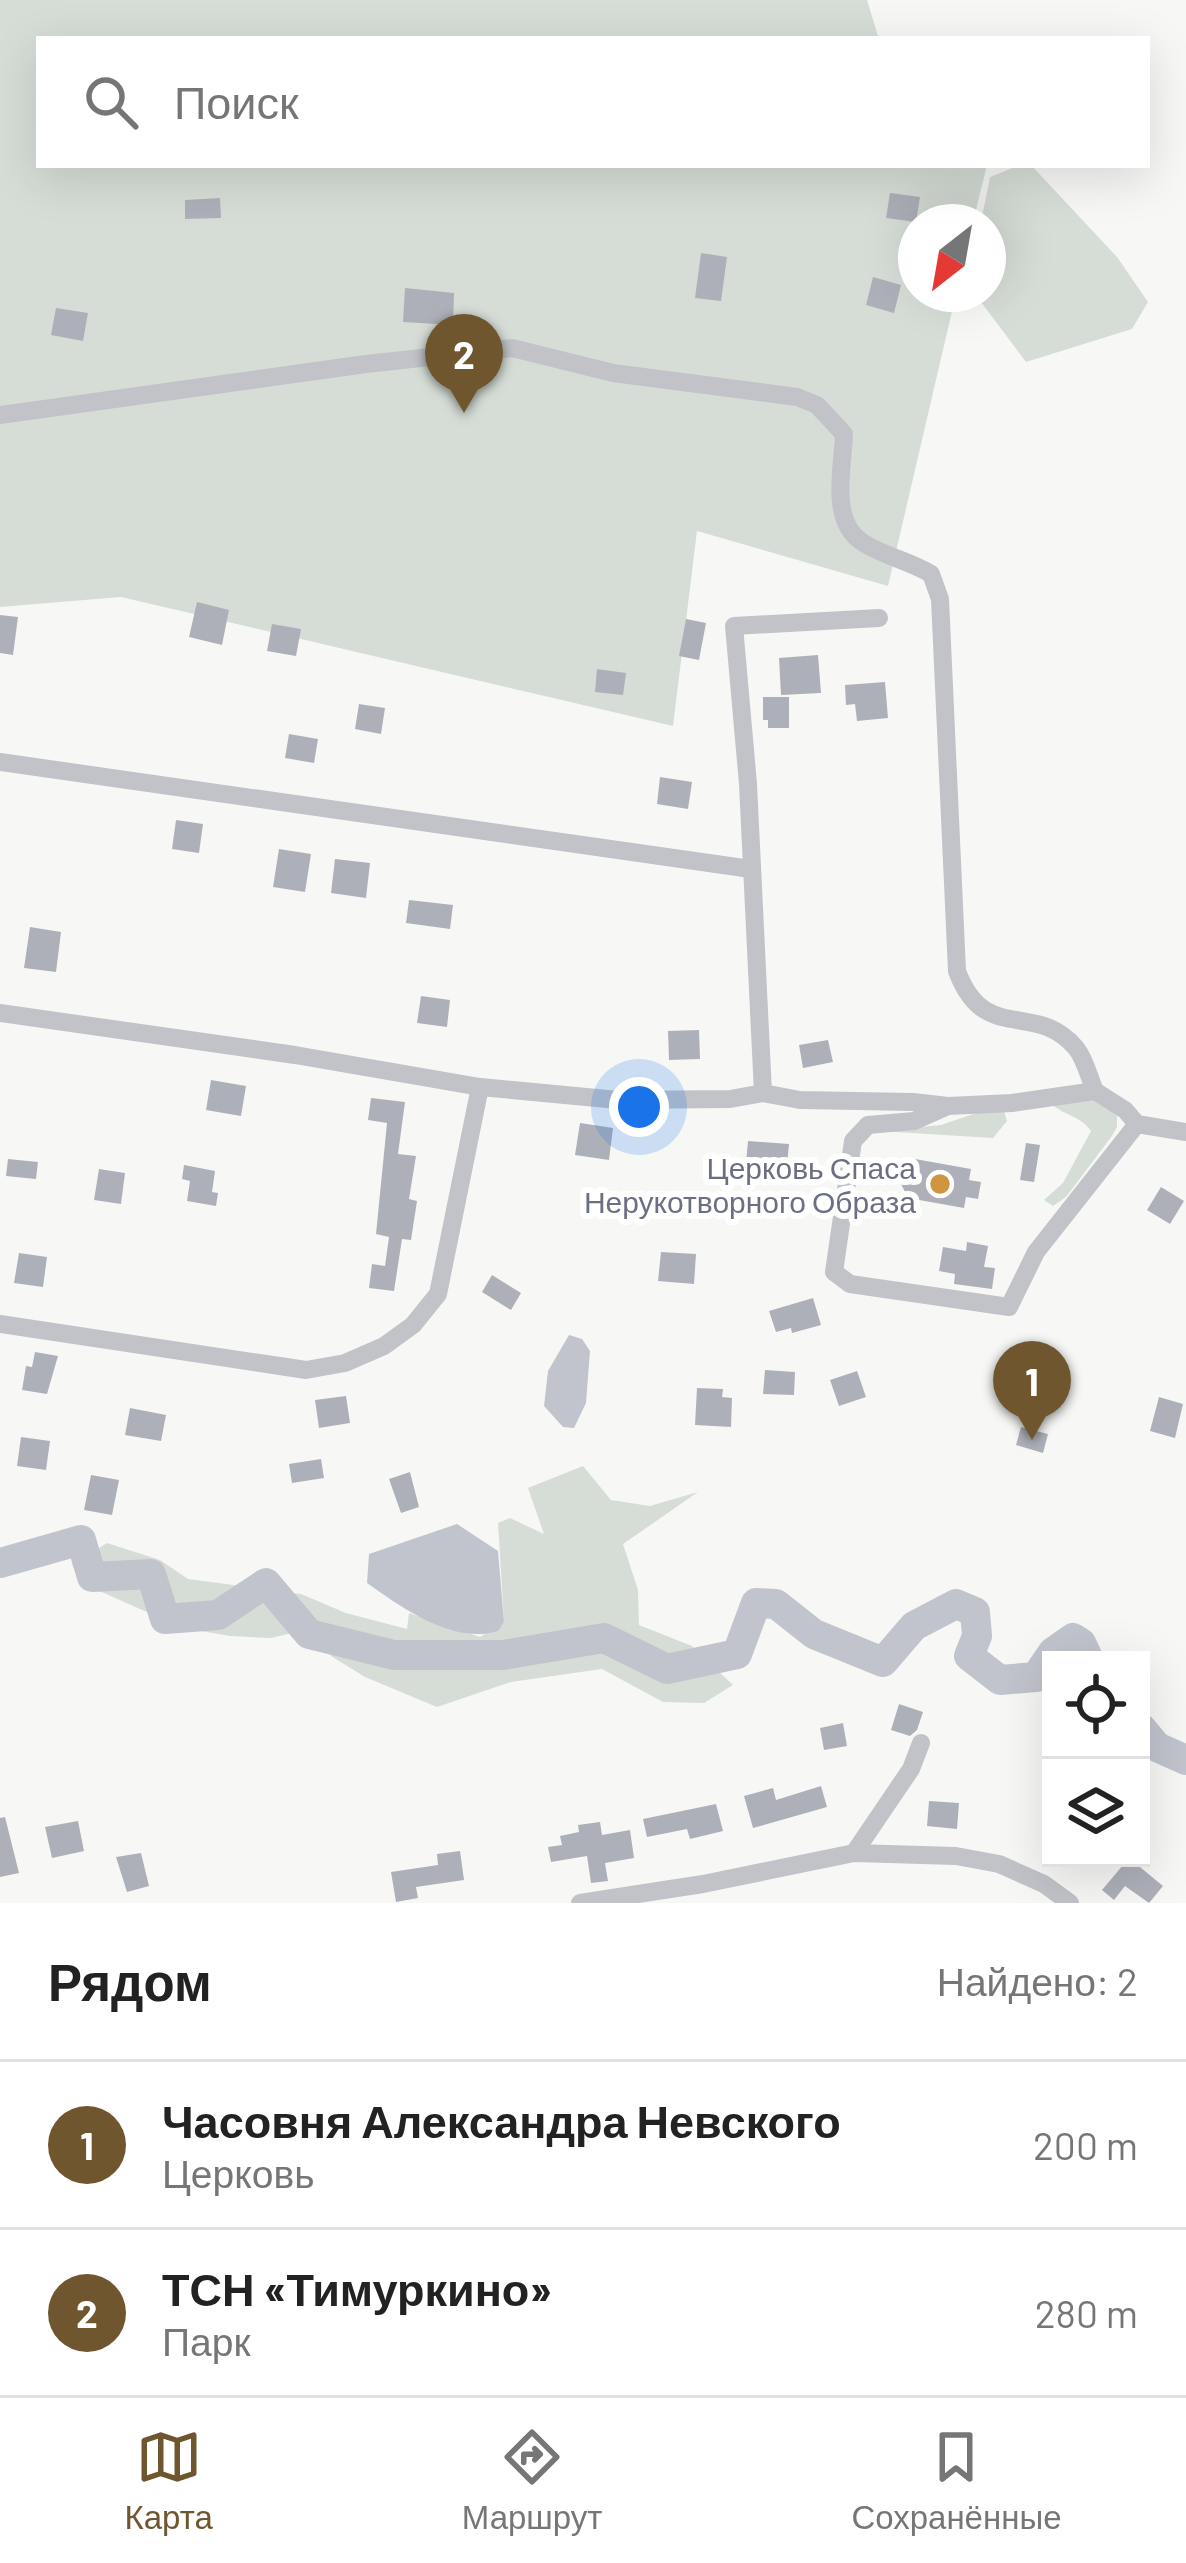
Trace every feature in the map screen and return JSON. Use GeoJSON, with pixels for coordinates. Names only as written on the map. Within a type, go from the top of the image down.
{"type":"FeatureCollection","features":[{"type":"Feature","properties":{"kind":"street"},"geometry":{"type":"LineString","coordinates":[[0,415],[512,348],[613,374],[797,397],[817,405],[844,434],[841,507],[847,525],[860,541],[931,574],[940,599],[957,971],[965,993],[993,1018],[1028,1021],[1058,1032],[1078,1050],[1095,1091],[1125,1109],[1137,1124],[1186,1132]]}},
{"type":"Feature","properties":{"kind":"street"},"geometry":{"type":"LineString","coordinates":[[763,1093],[748,784],[734,626],[880,618]]}},
{"type":"Feature","properties":{"kind":"street"},"geometry":{"type":"LineString","coordinates":[[0,761],[751,869]]}},
{"type":"Feature","properties":{"kind":"street"},"geometry":{"type":"LineString","coordinates":[[0,1012],[479,1087],[618,1100],[730,1100],[763,1093],[800,1100],[948,1106],[1095,1091]]}},
{"type":"Feature","properties":{"kind":"street"},"geometry":{"type":"LineString","coordinates":[[0,1324],[306,1370],[345,1363],[384,1346],[413,1325],[438,1294],[479,1087]]}},
{"type":"Feature","properties":{"kind":"street"},"geometry":{"type":"LineString","coordinates":[[948,1106],[914,1121],[868,1125],[857,1134],[833,1260],[834,1272],[850,1284],[1009,1307],[1036,1252],[1137,1124]]}},
{"type":"Feature","properties":{"kind":"street"},"geometry":{"type":"LineString","coordinates":[[854,1853],[911,1769],[921,1743]]}},
{"type":"Feature","properties":{"kind":"street"},"geometry":{"type":"LineString","coordinates":[[580,1903],[703,1894],[854,1853],[956,1856],[998,1864],[1044,1884],[1070,1903]]}},
{"type":"Feature","properties":{"kind":"shaded area"},"geometry":{"type":"Polygon","coordinates":[[[0,0],[867,0],[878,36],[36,36],[36,168],[986,168],[977,204],[898,204],[898,312],[952,312],[888,586],[697,531],[673,726],[121,597],[0,607],[0,0]]]}},
{"type":"Feature","properties":{"kind":"shaded area"},"geometry":{"type":"Polygon","coordinates":[[[1012,168],[1034,168],[1117,257],[1148,302],[1132,329],[1026,362],[988,312],[1006,312],[1006,204],[985,204],[990,177],[1012,168]]]}},
{"type":"Feature","properties":{"kind":"shaded area"},"geometry":{"type":"Polygon","coordinates":[[[1047,1098],[1099,1100],[1117,1112],[1112,1136],[1066,1197],[1053,1206],[1044,1200],[1063,1183],[1091,1131],[1047,1098]]]}},
{"type":"Feature","properties":{"kind":"shaded area"},"geometry":{"type":"Polygon","coordinates":[[[991,1108],[1004,1111],[1007,1121],[993,1138],[878,1131],[941,1125],[991,1108]]]}},
{"type":"Feature","properties":{"kind":"shaded area"},"geometry":{"type":"Polygon","coordinates":[[[569,1335],[582,1339],[590,1351],[586,1403],[574,1428],[563,1427],[544,1406],[548,1371],[569,1335]]]}},
{"type":"Feature","properties":{"kind":"shaded area"},"geometry":{"type":"Polygon","coordinates":[[[583,1466],[611,1500],[650,1506],[698,1492],[623,1544],[638,1590],[639,1625],[692,1646],[733,1685],[704,1703],[663,1702],[602,1669],[511,1682],[437,1707],[365,1677],[331,1656],[317,1627],[271,1638],[183,1628],[88,1586],[72,1565],[107,1543],[160,1560],[188,1579],[301,1594],[346,1613],[407,1629],[409,1613],[480,1637],[504,1622],[498,1523],[510,1518],[544,1534],[528,1488],[583,1466]]]}},
{"type":"Feature","properties":{"kind":"shaded area"},"geometry":{"type":"Polygon","coordinates":[[[457,1524],[498,1551],[504,1622],[498,1631],[481,1634],[446,1629],[367,1583],[369,1554],[457,1524]]]}},
{"type":"Feature","properties":{"kind":"building"},"geometry":{"type":"Polygon","coordinates":[[[890,193],[920,197],[919,204],[898,204],[898,220],[886,218],[890,193]]]}},
{"type":"Feature","properties":{"kind":"building"},"geometry":{"type":"Polygon","coordinates":[[[220,198],[221,218],[185,219],[185,200],[220,198]]]}},
{"type":"Feature","properties":{"kind":"building"},"geometry":{"type":"Polygon","coordinates":[[[701,253],[727,257],[721,301],[695,298],[701,253]]]}},
{"type":"Feature","properties":{"kind":"building"},"geometry":{"type":"Polygon","coordinates":[[[873,277],[898,284],[894,313],[866,305],[873,277]]]}},
{"type":"Feature","properties":{"kind":"building"},"geometry":{"type":"Polygon","coordinates":[[[405,288],[454,293],[453,325],[403,322],[405,288]]]}},
{"type":"Feature","properties":{"kind":"building"},"geometry":{"type":"Polygon","coordinates":[[[56,308],[88,313],[83,341],[51,335],[56,308]]]}},
{"type":"Feature","properties":{"kind":"building"},"geometry":{"type":"Polygon","coordinates":[[[197,602],[229,610],[222,645],[189,637],[197,602]]]}},
{"type":"Feature","properties":{"kind":"building"},"geometry":{"type":"Polygon","coordinates":[[[0,615],[18,617],[13,655],[0,653],[0,615]]]}},
{"type":"Feature","properties":{"kind":"building"},"geometry":{"type":"Polygon","coordinates":[[[686,619],[706,623],[699,660],[679,656],[686,619]]]}},
{"type":"Feature","properties":{"kind":"building"},"geometry":{"type":"Polygon","coordinates":[[[272,624],[301,629],[296,656],[267,651],[272,624]]]}},
{"type":"Feature","properties":{"kind":"building"},"geometry":{"type":"Polygon","coordinates":[[[818,655],[821,693],[781,695],[779,658],[818,655]]]}},
{"type":"Feature","properties":{"kind":"building"},"geometry":{"type":"Polygon","coordinates":[[[597,669],[626,673],[623,695],[595,692],[597,669]]]}},
{"type":"Feature","properties":{"kind":"building"},"geometry":{"type":"Polygon","coordinates":[[[885,682],[888,718],[857,721],[855,704],[846,705],[845,685],[885,682]]]}},
{"type":"Feature","properties":{"kind":"building"},"geometry":{"type":"Polygon","coordinates":[[[763,697],[789,697],[789,728],[768,728],[768,720],[763,720],[763,697]]]}},
{"type":"Feature","properties":{"kind":"building"},"geometry":{"type":"Polygon","coordinates":[[[359,704],[385,708],[381,734],[355,729],[359,704]]]}},
{"type":"Feature","properties":{"kind":"building"},"geometry":{"type":"Polygon","coordinates":[[[289,734],[318,739],[314,763],[285,758],[289,734]]]}},
{"type":"Feature","properties":{"kind":"building"},"geometry":{"type":"Polygon","coordinates":[[[660,777],[692,782],[688,809],[657,804],[660,777]]]}},
{"type":"Feature","properties":{"kind":"building"},"geometry":{"type":"Polygon","coordinates":[[[176,820],[203,824],[199,853],[172,849],[176,820]]]}},
{"type":"Feature","properties":{"kind":"building"},"geometry":{"type":"Polygon","coordinates":[[[279,849],[311,854],[305,892],[273,887],[279,849]]]}},
{"type":"Feature","properties":{"kind":"building"},"geometry":{"type":"Polygon","coordinates":[[[335,859],[370,863],[366,898],[331,893],[335,859]]]}},
{"type":"Feature","properties":{"kind":"building"},"geometry":{"type":"Polygon","coordinates":[[[409,900],[453,905],[450,929],[406,923],[409,900]]]}},
{"type":"Feature","properties":{"kind":"building"},"geometry":{"type":"Polygon","coordinates":[[[30,927],[61,932],[56,972],[24,968],[30,927]]]}},
{"type":"Feature","properties":{"kind":"building"},"geometry":{"type":"Polygon","coordinates":[[[421,996],[450,1000],[447,1027],[417,1023],[421,996]]]}},
{"type":"Feature","properties":{"kind":"building"},"geometry":{"type":"Polygon","coordinates":[[[699,1030],[700,1059],[669,1060],[668,1031],[699,1030]]]}},
{"type":"Feature","properties":{"kind":"building"},"geometry":{"type":"Polygon","coordinates":[[[828,1040],[833,1062],[803,1068],[799,1045],[828,1040]]]}},
{"type":"Feature","properties":{"kind":"building"},"geometry":{"type":"Polygon","coordinates":[[[211,1080],[246,1086],[241,1116],[206,1110],[211,1080]]]}},
{"type":"Feature","properties":{"kind":"building"},"geometry":{"type":"Polygon","coordinates":[[[371,1098],[405,1102],[398,1154],[416,1156],[409,1199],[417,1201],[411,1240],[402,1239],[394,1291],[369,1288],[372,1264],[385,1266],[389,1237],[376,1234],[387,1123],[368,1120],[371,1098]]]}},
{"type":"Feature","properties":{"kind":"building"},"geometry":{"type":"Polygon","coordinates":[[[580,1123],[613,1128],[609,1160],[575,1155],[580,1123]]]}},
{"type":"Feature","properties":{"kind":"building"},"geometry":{"type":"Polygon","coordinates":[[[748,1141],[789,1144],[787,1166],[746,1163],[748,1141]]]}},
{"type":"Feature","properties":{"kind":"building"},"geometry":{"type":"Polygon","coordinates":[[[1026,1143],[1040,1145],[1034,1182],[1020,1180],[1026,1143]]]}},
{"type":"Feature","properties":{"kind":"building"},"geometry":{"type":"Polygon","coordinates":[[[8,1159],[38,1162],[36,1179],[6,1176],[8,1159]]]}},
{"type":"Feature","properties":{"kind":"building","name":"Церковь Спаса Нерукотворного Образа"},"geometry":{"type":"Polygon","coordinates":[[[915,1159],[971,1169],[969,1180],[981,1182],[978,1199],[966,1197],[964,1208],[908,1198],[897,1176],[915,1159]]]}},
{"type":"Feature","properties":{"kind":"building"},"geometry":{"type":"Polygon","coordinates":[[[184,1165],[215,1171],[216,1206],[187,1201],[190,1181],[182,1179],[184,1165]]]}},
{"type":"Feature","properties":{"kind":"building"},"geometry":{"type":"Polygon","coordinates":[[[99,1169],[125,1173],[121,1204],[94,1200],[99,1169]]]}},
{"type":"Feature","properties":{"kind":"building"},"geometry":{"type":"Polygon","coordinates":[[[1161,1187],[1184,1201],[1170,1224],[1147,1210],[1161,1187]]]}},
{"type":"Feature","properties":{"kind":"building"},"geometry":{"type":"Polygon","coordinates":[[[967,1242],[988,1246],[984,1267],[995,1268],[992,1289],[954,1284],[955,1274],[939,1271],[943,1247],[966,1251],[967,1242]]]}},
{"type":"Feature","properties":{"kind":"building"},"geometry":{"type":"Polygon","coordinates":[[[661,1252],[696,1254],[694,1284],[658,1281],[661,1252]]]}},
{"type":"Feature","properties":{"kind":"building"},"geometry":{"type":"Polygon","coordinates":[[[19,1253],[47,1257],[43,1287],[14,1283],[19,1253]]]}},
{"type":"Feature","properties":{"kind":"building"},"geometry":{"type":"Polygon","coordinates":[[[492,1275],[521,1293],[511,1310],[482,1292],[492,1275]]]}},
{"type":"Feature","properties":{"kind":"building"},"geometry":{"type":"Polygon","coordinates":[[[813,1298],[821,1325],[776,1332],[769,1311],[813,1298]]]}},
{"type":"Feature","properties":{"kind":"building"},"geometry":{"type":"Polygon","coordinates":[[[35,1352],[58,1356],[47,1394],[22,1390],[26,1366],[32,1367],[35,1352]]]}},
{"type":"Feature","properties":{"kind":"building"},"geometry":{"type":"Polygon","coordinates":[[[765,1370],[795,1372],[794,1395],[763,1394],[765,1370]]]}},
{"type":"Feature","properties":{"kind":"building"},"geometry":{"type":"Polygon","coordinates":[[[857,1371],[866,1397],[839,1406],[830,1380],[857,1371]]]}},
{"type":"Feature","properties":{"kind":"building"},"geometry":{"type":"Polygon","coordinates":[[[1023,1382],[1052,1388],[1042,1419],[1021,1392],[1023,1382]]]}},
{"type":"Feature","properties":{"kind":"building"},"geometry":{"type":"Polygon","coordinates":[[[697,1388],[723,1389],[722,1397],[732,1398],[731,1427],[695,1425],[697,1388]]]}},
{"type":"Feature","properties":{"kind":"building"},"geometry":{"type":"Polygon","coordinates":[[[346,1396],[350,1423],[319,1428],[315,1400],[346,1396]]]}},
{"type":"Feature","properties":{"kind":"building"},"geometry":{"type":"Polygon","coordinates":[[[1159,1397],[1183,1404],[1175,1438],[1150,1431],[1159,1397]]]}},
{"type":"Feature","properties":{"kind":"building"},"geometry":{"type":"Polygon","coordinates":[[[130,1408],[166,1415],[161,1441],[125,1435],[130,1408]]]}},
{"type":"Feature","properties":{"kind":"building"},"geometry":{"type":"Polygon","coordinates":[[[1021,1427],[1048,1434],[1043,1453],[1016,1445],[1021,1427]]]}},
{"type":"Feature","properties":{"kind":"building"},"geometry":{"type":"Polygon","coordinates":[[[21,1437],[50,1441],[46,1470],[17,1466],[21,1437]]]}},
{"type":"Feature","properties":{"kind":"building"},"geometry":{"type":"Polygon","coordinates":[[[321,1459],[324,1478],[292,1483],[289,1464],[321,1459]]]}},
{"type":"Feature","properties":{"kind":"building"},"geometry":{"type":"Polygon","coordinates":[[[410,1472],[419,1507],[401,1513],[389,1479],[410,1472]]]}},
{"type":"Feature","properties":{"kind":"building"},"geometry":{"type":"Polygon","coordinates":[[[91,1475],[119,1480],[112,1515],[84,1510],[91,1475]]]}},
{"type":"Feature","properties":{"kind":"building"},"geometry":{"type":"Polygon","coordinates":[[[899,1704],[923,1712],[910,1736],[891,1730],[899,1704]]]}},
{"type":"Feature","properties":{"kind":"building"},"geometry":{"type":"Polygon","coordinates":[[[843,1723],[847,1746],[824,1750],[820,1728],[843,1723]]]}},
{"type":"Feature","properties":{"kind":"building"},"geometry":{"type":"Polygon","coordinates":[[[821,1786],[827,1807],[753,1828],[744,1796],[773,1788],[776,1800],[821,1786]]]}},
{"type":"Feature","properties":{"kind":"building"},"geometry":{"type":"Polygon","coordinates":[[[929,1801],[959,1803],[957,1829],[927,1826],[929,1801]]]}},
{"type":"Feature","properties":{"kind":"building"},"geometry":{"type":"Polygon","coordinates":[[[716,1804],[723,1831],[690,1839],[687,1829],[647,1837],[643,1819],[716,1804]]]}},
{"type":"Feature","properties":{"kind":"building"},"geometry":{"type":"Polygon","coordinates":[[[5,1817],[19,1873],[0,1877],[0,1818],[5,1817]]]}},
{"type":"Feature","properties":{"kind":"building"},"geometry":{"type":"Polygon","coordinates":[[[78,1821],[84,1851],[52,1858],[45,1827],[78,1821]]]}},
{"type":"Feature","properties":{"kind":"building"},"geometry":{"type":"Polygon","coordinates":[[[600,1822],[602,1835],[630,1830],[634,1858],[605,1863],[608,1881],[591,1883],[587,1856],[551,1862],[548,1847],[562,1845],[560,1836],[579,1832],[578,1825],[600,1822]]]}},
{"type":"Feature","properties":{"kind":"building"},"geometry":{"type":"Polygon","coordinates":[[[460,1851],[464,1880],[416,1887],[418,1898],[396,1902],[391,1872],[438,1865],[437,1854],[460,1851]]]}},
{"type":"Feature","properties":{"kind":"building"},"geometry":{"type":"Polygon","coordinates":[[[141,1853],[149,1886],[127,1892],[116,1857],[141,1853]]]}},
{"type":"Feature","properties":{"kind":"building"},"geometry":{"type":"Polygon","coordinates":[[[1121,1867],[1140,1867],[1163,1886],[1149,1903],[1125,1886],[1114,1900],[1102,1890],[1121,1867]]]}},
{"type":"Feature","properties":{"kind":"waterway"},"geometry":{"type":"LineString","coordinates":[[0,1563],[81,1540],[92,1577],[151,1574],[165,1619],[218,1615],[266,1583],[309,1634],[394,1655],[503,1655],[604,1638],[667,1669],[737,1654],[756,1603],[776,1604],[814,1634],[883,1662],[914,1626],[956,1604],[975,1612],[977,1636],[969,1656],[1000,1680],[1036,1677],[1042,1668]]}},
{"type":"Feature","properties":{"kind":"waterway"},"geometry":{"type":"LineString","coordinates":[[1054,1651],[1073,1638],[1085,1651]]}},
{"type":"Feature","properties":{"kind":"waterway"},"geometry":{"type":"LineString","coordinates":[[1150,1739],[1186,1760]]}},
{"type":"Feature","properties":{"kind":"place","name":"ТСН «Тимуркино»"},"geometry":{"type":"Point","coordinates":[464,413]}},
{"type":"Feature","properties":{"kind":"place","name":"Церковь Спаса Нерукотворного Образа"},"geometry":{"type":"Point","coordinates":[940,1184]}},
{"type":"Feature","properties":{"kind":"place","name":"Часовня Александра Невского"},"geometry":{"type":"Point","coordinates":[1032,1440]}}]}
